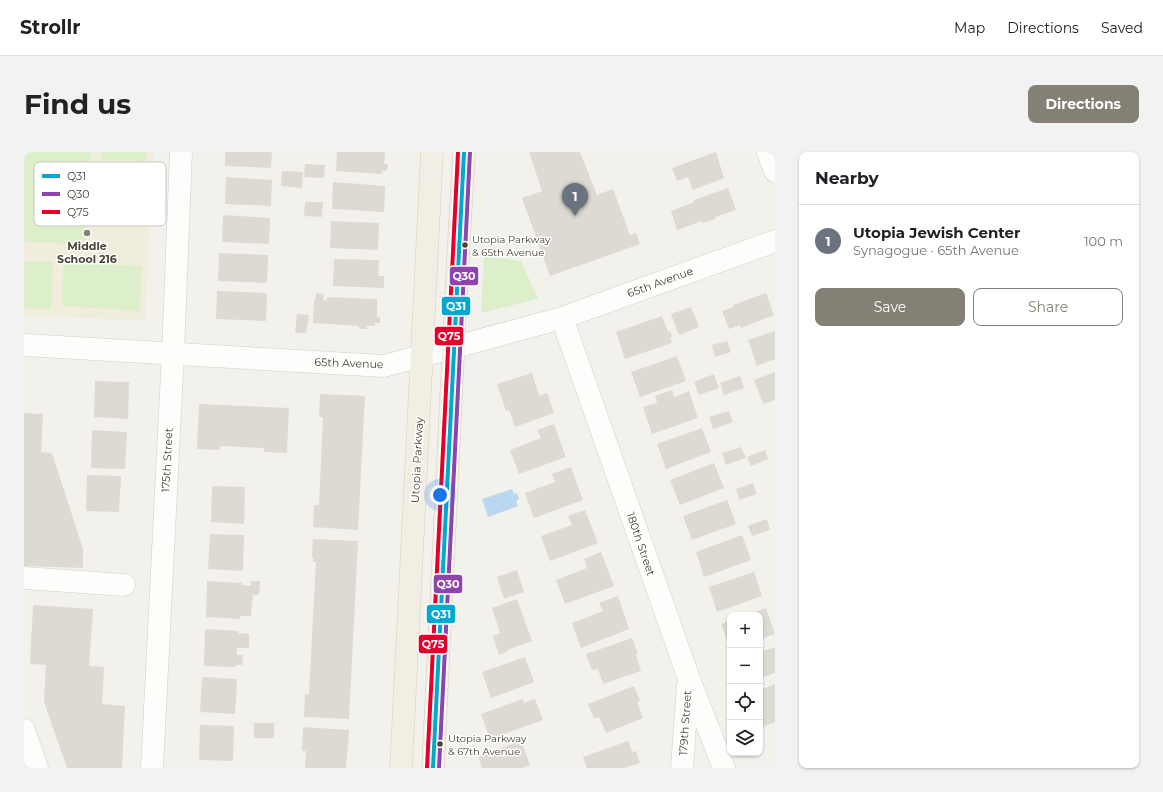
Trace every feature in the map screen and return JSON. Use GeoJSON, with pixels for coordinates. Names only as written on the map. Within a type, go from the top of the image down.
{"type":"FeatureCollection","features":[{"type":"Feature","properties":{"kind":"main road","name":"Utopia Parkway"},"geometry":{"type":"LineString","coordinates":[[401,768],[432,152]]}},
{"type":"Feature","properties":{"kind":"main road"},"geometry":{"type":"LineString","coordinates":[[433,768],[464,152]]}},
{"type":"Feature","properties":{"kind":"street","name":"175th Street"},"geometry":{"type":"LineString","coordinates":[[152,768],[173,353],[181,152]]}},
{"type":"Feature","properties":{"kind":"street"},"geometry":{"type":"LineString","coordinates":[[768,152],[775,171]]}},
{"type":"Feature","properties":{"kind":"street","name":"65th Avenue"},"geometry":{"type":"LineString","coordinates":[[24,345],[384,366],[562,318],[775,241]]}},
{"type":"Feature","properties":{"kind":"street","name":"180th Street"},"geometry":{"type":"LineString","coordinates":[[562,318],[688,679],[724,768]]}},
{"type":"Feature","properties":{"kind":"street"},"geometry":{"type":"LineString","coordinates":[[24,578],[124,584]]}},
{"type":"Feature","properties":{"kind":"street","name":"179th Street"},"geometry":{"type":"LineString","coordinates":[[682,768],[688,679]]}},
{"type":"Feature","properties":{"kind":"street"},"geometry":{"type":"LineString","coordinates":[[24,730],[37,768]]}},
{"type":"Feature","properties":{"kind":"shaded area","name":"Middle School 216"},"geometry":{"type":"Polygon","coordinates":[[[24,152],[153,152],[153,162],[34,162],[34,226],[149,226],[145,321],[24,315],[24,152]]]}},
{"type":"Feature","properties":{"kind":"green space"},"geometry":{"type":"Polygon","coordinates":[[[24,152],[91,152],[91,162],[34,162],[34,226],[87,226],[87,236],[84,241],[78,244],[24,242],[24,152]]]}},
{"type":"Feature","properties":{"kind":"green space"},"geometry":{"type":"Polygon","coordinates":[[[101,152],[146,152],[146,161],[101,159],[101,152]]]}},
{"type":"Feature","properties":{"kind":"green space"},"geometry":{"type":"Polygon","coordinates":[[[484,256],[521,261],[538,299],[481,313],[484,256]]]}},
{"type":"Feature","properties":{"kind":"green space"},"geometry":{"type":"Polygon","coordinates":[[[24,261],[53,262],[51,310],[24,308],[24,261]]]}},
{"type":"Feature","properties":{"kind":"green space"},"geometry":{"type":"Polygon","coordinates":[[[64,262],[142,266],[140,311],[62,306],[64,262]]]}},
{"type":"Feature","properties":{"kind":"water"},"geometry":{"type":"Polygon","coordinates":[[[512,489],[514,494],[517,493],[519,499],[516,501],[518,506],[488,517],[482,499],[512,489]]]}},
{"type":"Feature","properties":{"kind":"building"},"geometry":{"type":"Polygon","coordinates":[[[225,152],[272,152],[271,168],[225,166],[225,152]]]}},
{"type":"Feature","properties":{"kind":"building"},"geometry":{"type":"Polygon","coordinates":[[[337,152],[385,152],[384,164],[388,164],[387,171],[382,171],[382,174],[336,171],[337,152]]]}},
{"type":"Feature","properties":{"kind":"building"},"geometry":{"type":"Polygon","coordinates":[[[529,152],[580,152],[597,195],[613,189],[630,235],[636,233],[640,244],[550,276],[522,198],[542,191],[529,152]]]}},
{"type":"Feature","properties":{"kind":"building"},"geometry":{"type":"Polygon","coordinates":[[[716,152],[724,178],[693,190],[688,177],[677,181],[672,168],[716,152]]]}},
{"type":"Feature","properties":{"kind":"building"},"geometry":{"type":"Polygon","coordinates":[[[305,164],[325,165],[324,178],[304,177],[305,164]]]}},
{"type":"Feature","properties":{"kind":"building"},"geometry":{"type":"Polygon","coordinates":[[[282,171],[303,172],[302,188],[281,186],[282,171]]]}},
{"type":"Feature","properties":{"kind":"building"},"geometry":{"type":"Polygon","coordinates":[[[226,177],[272,180],[271,206],[225,204],[226,177]]]}},
{"type":"Feature","properties":{"kind":"building"},"geometry":{"type":"Polygon","coordinates":[[[333,182],[385,186],[384,212],[332,209],[333,182]]]}},
{"type":"Feature","properties":{"kind":"building"},"geometry":{"type":"Polygon","coordinates":[[[728,188],[736,210],[715,217],[715,219],[703,223],[702,221],[677,230],[671,211],[694,202],[694,200],[728,188]]]}},
{"type":"Feature","properties":{"kind":"building"},"geometry":{"type":"Polygon","coordinates":[[[305,202],[323,202],[322,217],[304,216],[305,202]]]}},
{"type":"Feature","properties":{"kind":"building"},"geometry":{"type":"Polygon","coordinates":[[[223,215],[270,218],[269,244],[222,242],[223,215]]]}},
{"type":"Feature","properties":{"kind":"building"},"geometry":{"type":"Polygon","coordinates":[[[331,221],[379,223],[378,250],[330,248],[331,221]]]}},
{"type":"Feature","properties":{"kind":"building"},"geometry":{"type":"Polygon","coordinates":[[[219,253],[268,255],[267,283],[218,281],[219,253]]]}},
{"type":"Feature","properties":{"kind":"building"},"geometry":{"type":"Polygon","coordinates":[[[334,259],[379,260],[378,276],[384,276],[384,288],[333,286],[334,259]]]}},
{"type":"Feature","properties":{"kind":"building"},"geometry":{"type":"Polygon","coordinates":[[[217,291],[267,293],[266,321],[216,319],[217,291]]]}},
{"type":"Feature","properties":{"kind":"building"},"geometry":{"type":"Polygon","coordinates":[[[316,293],[324,294],[323,300],[327,301],[327,297],[377,299],[377,317],[380,317],[380,323],[375,323],[375,326],[367,326],[367,329],[359,329],[359,326],[313,323],[314,300],[316,293]]]}},
{"type":"Feature","properties":{"kind":"building"},"geometry":{"type":"Polygon","coordinates":[[[766,293],[774,315],[741,328],[740,325],[729,329],[722,311],[733,307],[733,305],[766,293]]]}},
{"type":"Feature","properties":{"kind":"building"},"geometry":{"type":"Polygon","coordinates":[[[691,307],[699,327],[679,335],[671,314],[691,307]]]}},
{"type":"Feature","properties":{"kind":"building"},"geometry":{"type":"Polygon","coordinates":[[[297,314],[309,315],[306,333],[295,333],[297,314]]]}},
{"type":"Feature","properties":{"kind":"building"},"geometry":{"type":"Polygon","coordinates":[[[662,316],[668,332],[670,331],[672,343],[625,359],[616,332],[662,316]]]}},
{"type":"Feature","properties":{"kind":"building"},"geometry":{"type":"Polygon","coordinates":[[[775,331],[775,359],[757,366],[748,340],[775,331]]]}},
{"type":"Feature","properties":{"kind":"building"},"geometry":{"type":"Polygon","coordinates":[[[727,341],[731,352],[715,357],[712,345],[727,341]]]}},
{"type":"Feature","properties":{"kind":"building"},"geometry":{"type":"Polygon","coordinates":[[[677,356],[686,381],[640,397],[631,372],[677,356]]]}},
{"type":"Feature","properties":{"kind":"building"},"geometry":{"type":"Polygon","coordinates":[[[775,372],[775,400],[763,404],[754,380],[775,372]]]}},
{"type":"Feature","properties":{"kind":"building"},"geometry":{"type":"Polygon","coordinates":[[[532,373],[539,396],[547,393],[554,413],[515,427],[509,410],[506,411],[497,384],[532,373]]]}},
{"type":"Feature","properties":{"kind":"building"},"geometry":{"type":"Polygon","coordinates":[[[714,374],[719,388],[699,395],[694,382],[714,374]]]}},
{"type":"Feature","properties":{"kind":"building"},"geometry":{"type":"Polygon","coordinates":[[[740,376],[744,388],[724,395],[720,383],[740,376]]]}},
{"type":"Feature","properties":{"kind":"building"},"geometry":{"type":"Polygon","coordinates":[[[95,381],[129,382],[128,419],[94,417],[95,381]]]}},
{"type":"Feature","properties":{"kind":"building"},"geometry":{"type":"Polygon","coordinates":[[[672,390],[674,397],[689,391],[698,418],[652,434],[643,407],[657,403],[655,396],[672,390]]]}},
{"type":"Feature","properties":{"kind":"building"},"geometry":{"type":"Polygon","coordinates":[[[320,394],[365,396],[358,530],[313,527],[314,505],[319,505],[323,417],[319,417],[320,394]]]}},
{"type":"Feature","properties":{"kind":"building"},"geometry":{"type":"Polygon","coordinates":[[[199,404],[289,408],[287,453],[264,452],[264,448],[220,446],[220,450],[197,449],[199,404]]]}},
{"type":"Feature","properties":{"kind":"building"},"geometry":{"type":"Polygon","coordinates":[[[729,411],[733,422],[713,429],[709,417],[729,411]]]}},
{"type":"Feature","properties":{"kind":"building"},"geometry":{"type":"Polygon","coordinates":[[[24,413],[43,414],[41,452],[52,453],[83,549],[83,568],[24,566],[24,413]]]}},
{"type":"Feature","properties":{"kind":"building"},"geometry":{"type":"Polygon","coordinates":[[[554,424],[566,457],[519,474],[510,450],[541,438],[537,430],[554,424]]]}},
{"type":"Feature","properties":{"kind":"building"},"geometry":{"type":"Polygon","coordinates":[[[702,428],[711,452],[666,469],[657,444],[702,428]]]}},
{"type":"Feature","properties":{"kind":"building"},"geometry":{"type":"Polygon","coordinates":[[[92,430],[127,432],[125,469],[91,468],[92,430]]]}},
{"type":"Feature","properties":{"kind":"building"},"geometry":{"type":"Polygon","coordinates":[[[741,447],[746,458],[726,465],[722,453],[741,447]]]}},
{"type":"Feature","properties":{"kind":"building"},"geometry":{"type":"Polygon","coordinates":[[[765,450],[768,459],[751,466],[747,457],[765,450]]]}},
{"type":"Feature","properties":{"kind":"building"},"geometry":{"type":"Polygon","coordinates":[[[714,463],[724,488],[680,505],[670,480],[714,463]]]}},
{"type":"Feature","properties":{"kind":"building"},"geometry":{"type":"Polygon","coordinates":[[[571,467],[583,500],[534,518],[525,493],[555,482],[552,474],[571,467]]]}},
{"type":"Feature","properties":{"kind":"building"},"geometry":{"type":"Polygon","coordinates":[[[87,475],[121,476],[119,512],[86,511],[87,475]]]}},
{"type":"Feature","properties":{"kind":"building"},"geometry":{"type":"Polygon","coordinates":[[[753,483],[757,494],[739,500],[736,489],[753,483]]]}},
{"type":"Feature","properties":{"kind":"building"},"geometry":{"type":"Polygon","coordinates":[[[212,486],[245,487],[244,524],[211,522],[212,486]]]}},
{"type":"Feature","properties":{"kind":"building"},"geometry":{"type":"Polygon","coordinates":[[[727,500],[736,524],[692,540],[683,516],[727,500]]]}},
{"type":"Feature","properties":{"kind":"building"},"geometry":{"type":"Polygon","coordinates":[[[585,510],[598,543],[550,561],[541,536],[572,525],[568,516],[585,510]]]}},
{"type":"Feature","properties":{"kind":"building"},"geometry":{"type":"Polygon","coordinates":[[[767,519],[770,530],[752,536],[748,526],[767,519]]]}},
{"type":"Feature","properties":{"kind":"building"},"geometry":{"type":"Polygon","coordinates":[[[210,534],[244,535],[243,571],[208,569],[210,534]]]}},
{"type":"Feature","properties":{"kind":"building"},"geometry":{"type":"Polygon","coordinates":[[[742,535],[751,560],[704,577],[696,552],[742,535]]]}},
{"type":"Feature","properties":{"kind":"building"},"geometry":{"type":"Polygon","coordinates":[[[313,539],[358,541],[349,719],[304,717],[305,694],[309,694],[316,562],[313,562],[312,557],[313,539]]]}},
{"type":"Feature","properties":{"kind":"building"},"geometry":{"type":"Polygon","coordinates":[[[601,552],[614,586],[565,604],[556,580],[587,568],[584,559],[601,552]]]}},
{"type":"Feature","properties":{"kind":"building"},"geometry":{"type":"Polygon","coordinates":[[[517,570],[524,592],[504,599],[497,577],[517,570]]]}},
{"type":"Feature","properties":{"kind":"building"},"geometry":{"type":"Polygon","coordinates":[[[754,572],[762,596],[717,612],[709,587],[754,572]]]}},
{"type":"Feature","properties":{"kind":"building"},"geometry":{"type":"Polygon","coordinates":[[[207,581],[242,583],[242,585],[251,586],[251,581],[260,581],[259,595],[253,595],[251,616],[240,616],[240,619],[206,617],[207,581]]]}},
{"type":"Feature","properties":{"kind":"building"},"geometry":{"type":"Polygon","coordinates":[[[618,596],[629,629],[581,648],[572,623],[603,611],[599,603],[618,596]]]}},
{"type":"Feature","properties":{"kind":"building"},"geometry":{"type":"Polygon","coordinates":[[[517,599],[532,641],[507,650],[508,651],[499,655],[493,636],[500,633],[492,608],[517,599]]]}},
{"type":"Feature","properties":{"kind":"building"},"geometry":{"type":"Polygon","coordinates":[[[33,605],[93,609],[89,666],[104,667],[102,704],[125,706],[122,768],[67,768],[44,702],[46,665],[30,664],[33,605]]]}},
{"type":"Feature","properties":{"kind":"building"},"geometry":{"type":"Polygon","coordinates":[[[766,608],[775,634],[763,638],[763,612],[755,612],[766,608]]]}},
{"type":"Feature","properties":{"kind":"building"},"geometry":{"type":"Polygon","coordinates":[[[727,621],[727,640],[721,624],[727,621]]]}},
{"type":"Feature","properties":{"kind":"building"},"geometry":{"type":"Polygon","coordinates":[[[205,629],[239,631],[238,633],[249,634],[249,648],[237,648],[237,655],[243,655],[242,665],[236,665],[236,667],[204,666],[205,629]]]}},
{"type":"Feature","properties":{"kind":"building"},"geometry":{"type":"Polygon","coordinates":[[[632,638],[638,654],[636,655],[641,671],[603,684],[598,669],[592,670],[586,654],[632,638]]]}},
{"type":"Feature","properties":{"kind":"building"},"geometry":{"type":"Polygon","coordinates":[[[775,647],[775,673],[763,677],[763,651],[775,647]]]}},
{"type":"Feature","properties":{"kind":"building"},"geometry":{"type":"Polygon","coordinates":[[[525,657],[534,682],[491,698],[482,672],[525,657]]]}},
{"type":"Feature","properties":{"kind":"building"},"geometry":{"type":"Polygon","coordinates":[[[202,677],[237,679],[235,714],[200,712],[202,677]]]}},
{"type":"Feature","properties":{"kind":"building"},"geometry":{"type":"Polygon","coordinates":[[[775,684],[775,722],[763,727],[763,720],[763,689],[775,684]]]}},
{"type":"Feature","properties":{"kind":"building"},"geometry":{"type":"Polygon","coordinates":[[[634,686],[640,701],[637,702],[643,718],[606,733],[599,717],[594,719],[588,704],[634,686]]]}},
{"type":"Feature","properties":{"kind":"building"},"geometry":{"type":"Polygon","coordinates":[[[523,699],[524,703],[535,699],[543,720],[490,739],[481,714],[523,699]]]}},
{"type":"Feature","properties":{"kind":"building"},"geometry":{"type":"Polygon","coordinates":[[[254,723],[274,723],[274,738],[254,738],[254,723]]]}},
{"type":"Feature","properties":{"kind":"building"},"geometry":{"type":"Polygon","coordinates":[[[200,725],[234,726],[233,761],[199,760],[200,725]]]}},
{"type":"Feature","properties":{"kind":"building"},"geometry":{"type":"Polygon","coordinates":[[[303,727],[349,730],[346,768],[305,768],[306,751],[302,751],[303,727]]]}},
{"type":"Feature","properties":{"kind":"building"},"geometry":{"type":"Polygon","coordinates":[[[521,741],[530,765],[522,768],[482,768],[478,756],[521,741]]]}},
{"type":"Feature","properties":{"kind":"building"},"geometry":{"type":"Polygon","coordinates":[[[628,741],[632,752],[636,751],[640,763],[624,768],[587,768],[583,757],[628,741]]]}},
{"type":"Feature","properties":{"kind":"transit line","name":"Q75"},"geometry":{"type":"LineString","coordinates":[[427,768],[458,152]]}},
{"type":"Feature","properties":{"kind":"transit line","name":"Q31"},"geometry":{"type":"LineString","coordinates":[[433,768],[464,152]]}},
{"type":"Feature","properties":{"kind":"transit line","name":"Q30"},"geometry":{"type":"LineString","coordinates":[[439,768],[470,152]]}},
{"type":"Feature","properties":{"kind":"place","name":"Utopia Jewish Center"},"geometry":{"type":"Point","coordinates":[575,216]}},
{"type":"Feature","properties":{"kind":"place","name":"Middle School 216"},"geometry":{"type":"Point","coordinates":[87,233]}},
{"type":"Feature","properties":{"kind":"place","name":"Utopia Parkway & 65th Avenue"},"geometry":{"type":"Point","coordinates":[465,245]}},
{"type":"Feature","properties":{"kind":"place","name":"Utopia Parkway & 67th Avenue"},"geometry":{"type":"Point","coordinates":[440,744]}}]}
